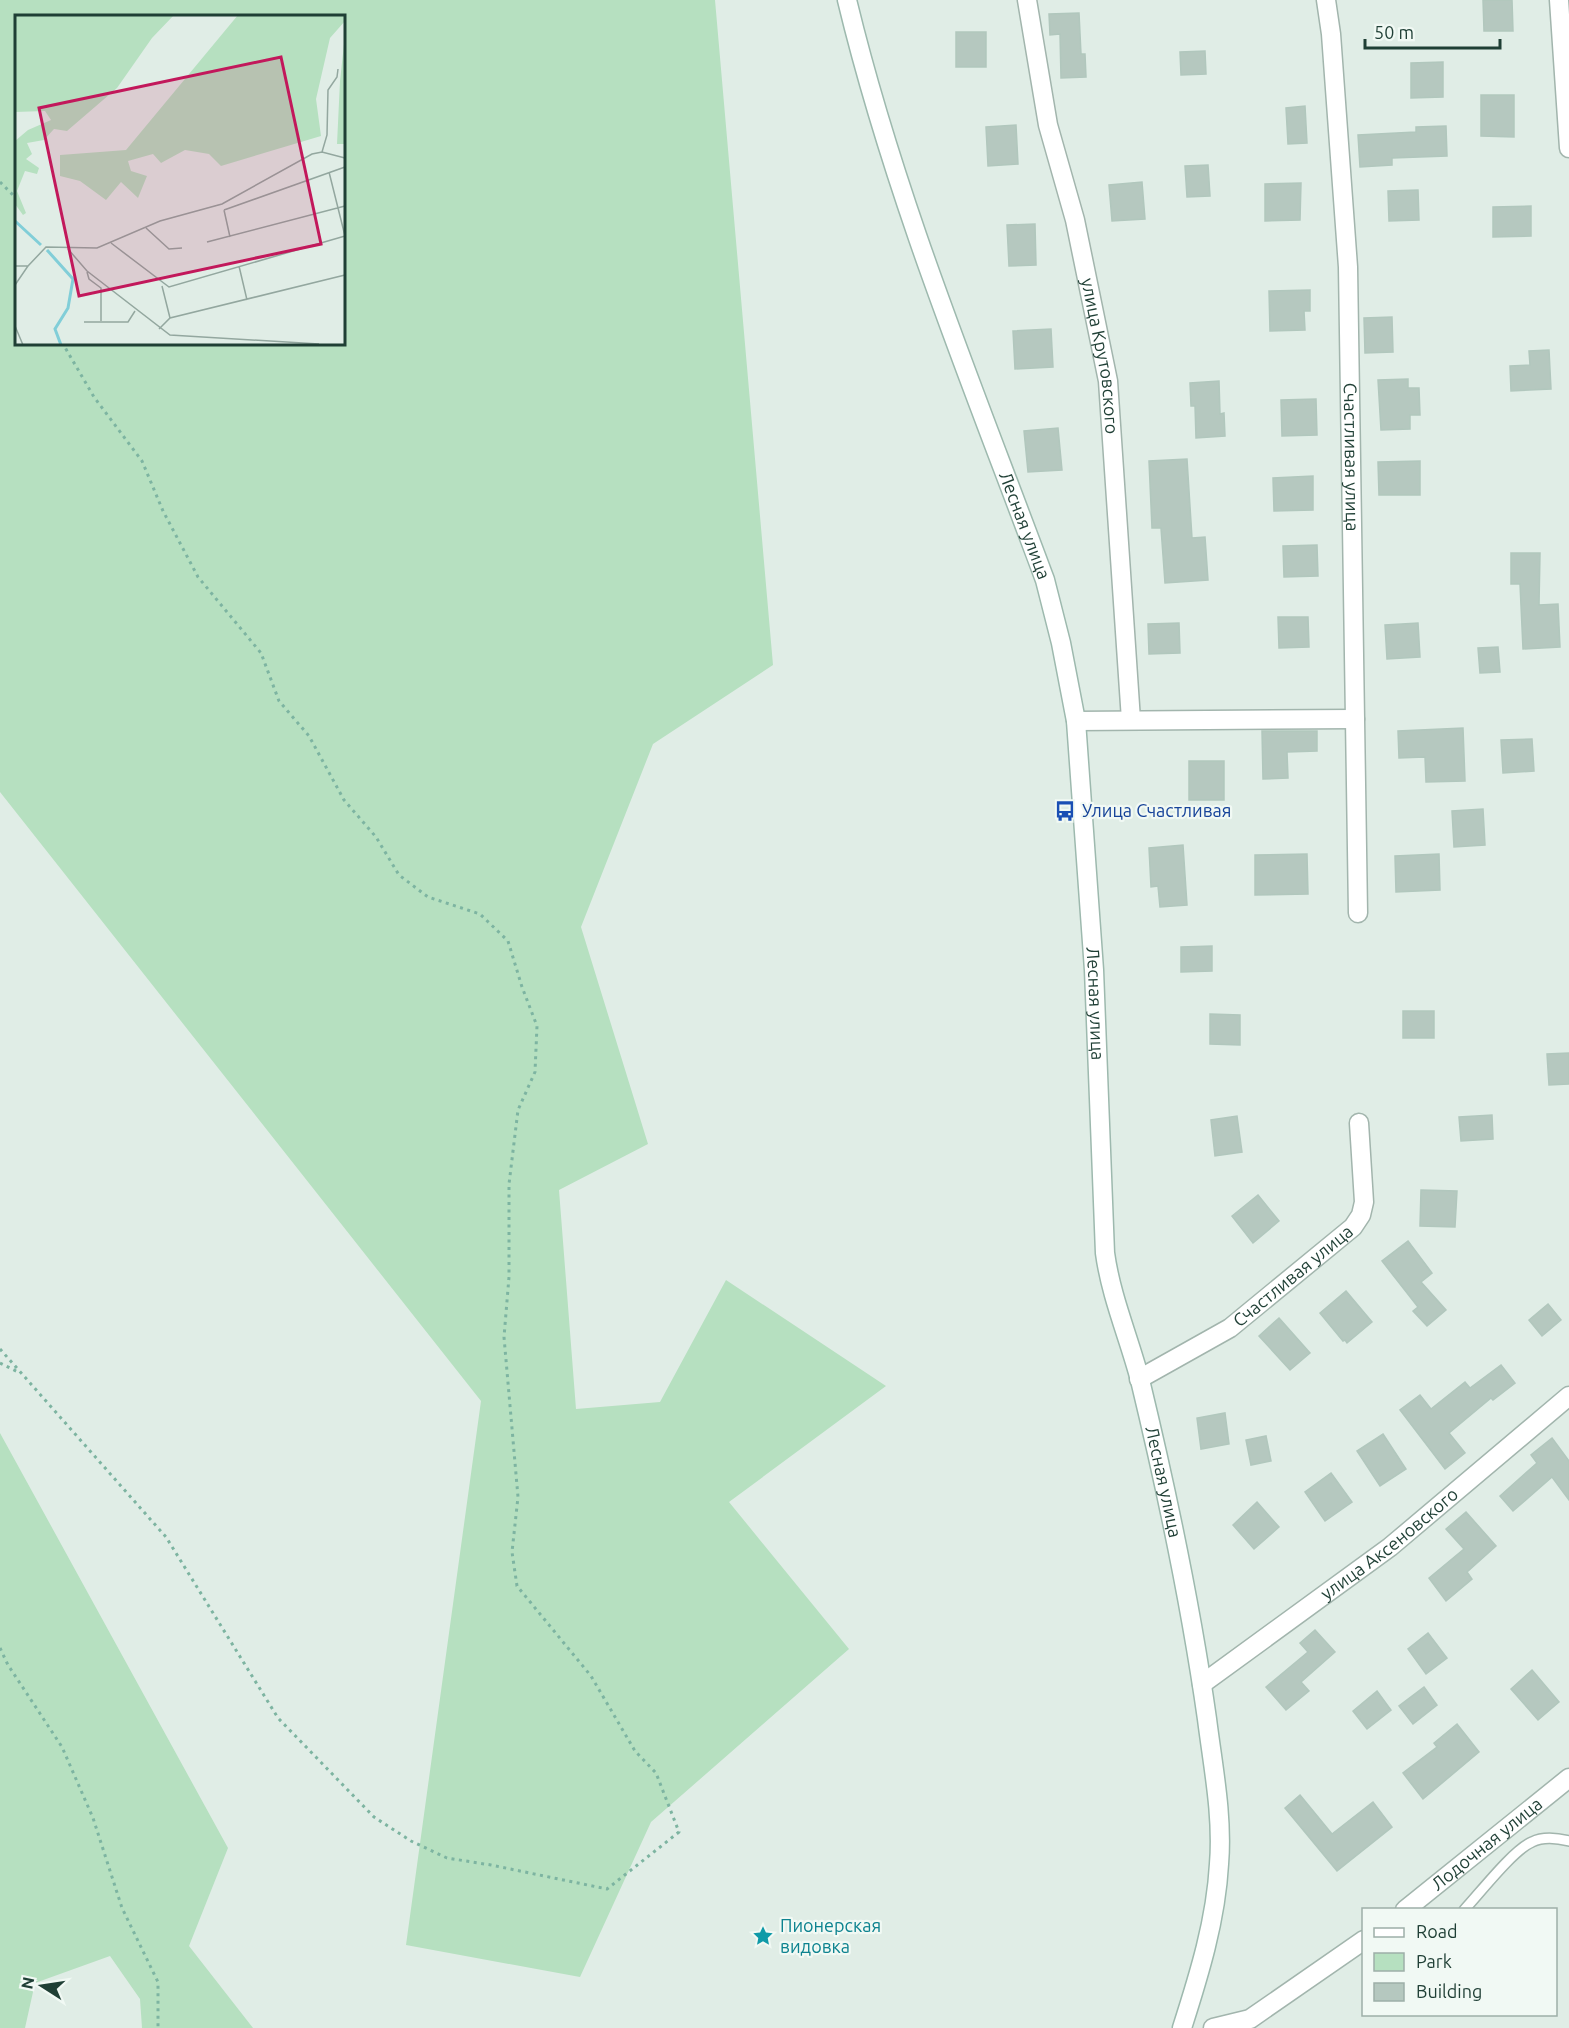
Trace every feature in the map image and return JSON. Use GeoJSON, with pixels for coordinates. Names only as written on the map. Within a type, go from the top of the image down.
{"type":"FeatureCollection","features":[{"type":"Feature","properties":{"kind":"street","name":"Лесная улица"},"geometry":{"type":"LineString","coordinates":[[847,0],[861,58],[907,206],[1045,580],[1061,643],[1076,721],[1094,970],[1105,1253],[1108,1275],[1139,1378],[1169,1509],[1202,1684],[1218,1803],[1220,1862],[1214,1912],[1182,2028]]}},
{"type":"Feature","properties":{"kind":"street","name":"улица Крутовского"},"geometry":{"type":"LineString","coordinates":[[1028,0],[1048,124],[1075,220],[1108,381],[1131,720]]}},
{"type":"Feature","properties":{"kind":"street","name":"Счастливая улица"},"geometry":{"type":"LineString","coordinates":[[1326,0],[1331,34],[1348,267],[1358,913]]}},
{"type":"Feature","properties":{"kind":"street"},"geometry":{"type":"LineString","coordinates":[[1559,0],[1569,148]]}},
{"type":"Feature","properties":{"kind":"street"},"geometry":{"type":"LineString","coordinates":[[1076,721],[1354,719]]}},
{"type":"Feature","properties":{"kind":"street","name":"Счастливая улица"},"geometry":{"type":"LineString","coordinates":[[1139,1378],[1230,1328],[1353,1227],[1364,1203],[1359,1123]]}},
{"type":"Feature","properties":{"kind":"street","name":"улица Аксеновского"},"geometry":{"type":"LineString","coordinates":[[1202,1684],[1390,1547],[1569,1396]]}},
{"type":"Feature","properties":{"kind":"street","name":"Лодочная улица"},"geometry":{"type":"LineString","coordinates":[[1407,1908],[1569,1778]]}},
{"type":"Feature","properties":{"kind":"street"},"geometry":{"type":"LineString","coordinates":[[1213,2028],[1250,2019],[1362,1941]]}},
{"type":"Feature","properties":{"kind":"lane"},"geometry":{"type":"LineString","coordinates":[[1466,1908],[1521,1849],[1532,1841],[1545,1838],[1569,1840]]}},
{"type":"Feature","properties":{"kind":"path"},"geometry":{"type":"LineString","coordinates":[[0,182],[15,197]]}},
{"type":"Feature","properties":{"kind":"path"},"geometry":{"type":"LineString","coordinates":[[0,1349],[166,1537],[278,1718],[374,1817],[411,1841],[447,1858],[607,1889],[679,1832],[656,1773],[635,1750],[591,1676],[517,1586],[512,1552],[518,1497],[504,1337],[509,1277],[509,1184],[518,1110],[535,1072],[537,1026],[508,941],[480,915],[428,897],[399,875],[376,837],[344,800],[309,736],[279,701],[261,653],[198,578],[142,461],[94,397],[64,345]]}},
{"type":"Feature","properties":{"kind":"path"},"geometry":{"type":"LineString","coordinates":[[0,1363],[24,1375]]}},
{"type":"Feature","properties":{"kind":"path"},"geometry":{"type":"LineString","coordinates":[[0,1648],[8,1665],[62,1747],[93,1818],[122,1908],[158,1982],[158,2028]]}},
{"type":"Feature","properties":{"kind":"green space"},"geometry":{"type":"Polygon","coordinates":[[[0,0],[715,0],[773,665],[653,744],[581,927],[648,1144],[559,1190],[576,1409],[660,1402],[726,1280],[886,1386],[729,1502],[849,1649],[651,1822],[580,1977],[406,1945],[481,1401],[0,792],[0,0]]]}},
{"type":"Feature","properties":{"kind":"green space"},"geometry":{"type":"Polygon","coordinates":[[[0,1433],[228,1848],[189,1946],[253,2028],[142,2028],[140,1999],[110,1956],[35,1983],[25,2028],[0,2028],[0,1433]]]}},
{"type":"Feature","properties":{"kind":"building"},"geometry":{"type":"Polygon","coordinates":[[[1483,0],[1512,0],[1513,31],[1484,31],[1483,0]]]}},
{"type":"Feature","properties":{"kind":"building"},"geometry":{"type":"Polygon","coordinates":[[[1079,13],[1081,54],[1085,54],[1086,77],[1061,78],[1060,34],[1050,35],[1049,14],[1079,13]]]}},
{"type":"Feature","properties":{"kind":"building"},"geometry":{"type":"Polygon","coordinates":[[[956,32],[986,32],[986,67],[956,67],[956,32]]]}},
{"type":"Feature","properties":{"kind":"building"},"geometry":{"type":"Polygon","coordinates":[[[1205,51],[1206,74],[1181,75],[1180,52],[1205,51]]]}},
{"type":"Feature","properties":{"kind":"building"},"geometry":{"type":"Polygon","coordinates":[[[1443,62],[1443,97],[1411,98],[1411,63],[1443,62]]]}},
{"type":"Feature","properties":{"kind":"building"},"geometry":{"type":"Polygon","coordinates":[[[1481,95],[1514,95],[1514,137],[1481,136],[1481,95]]]}},
{"type":"Feature","properties":{"kind":"building"},"geometry":{"type":"Polygon","coordinates":[[[1305,106],[1307,143],[1288,144],[1286,108],[1305,106]]]}},
{"type":"Feature","properties":{"kind":"building"},"geometry":{"type":"Polygon","coordinates":[[[1016,125],[1018,164],[988,166],[986,127],[1016,125]]]}},
{"type":"Feature","properties":{"kind":"building"},"geometry":{"type":"Polygon","coordinates":[[[1446,126],[1447,156],[1392,158],[1392,165],[1360,167],[1358,135],[1416,132],[1416,127],[1446,126]]]}},
{"type":"Feature","properties":{"kind":"building"},"geometry":{"type":"Polygon","coordinates":[[[1208,165],[1210,196],[1187,197],[1185,166],[1208,165]]]}},
{"type":"Feature","properties":{"kind":"building"},"geometry":{"type":"Polygon","coordinates":[[[1142,182],[1145,219],[1112,221],[1109,185],[1142,182]]]}},
{"type":"Feature","properties":{"kind":"building"},"geometry":{"type":"Polygon","coordinates":[[[1301,183],[1300,220],[1265,221],[1265,184],[1301,183]]]}},
{"type":"Feature","properties":{"kind":"building"},"geometry":{"type":"Polygon","coordinates":[[[1418,190],[1419,220],[1389,221],[1388,191],[1418,190]]]}},
{"type":"Feature","properties":{"kind":"building"},"geometry":{"type":"Polygon","coordinates":[[[1531,206],[1531,236],[1493,237],[1493,207],[1531,206]]]}},
{"type":"Feature","properties":{"kind":"building"},"geometry":{"type":"Polygon","coordinates":[[[1035,224],[1036,265],[1009,266],[1007,225],[1035,224]]]}},
{"type":"Feature","properties":{"kind":"building"},"geometry":{"type":"Polygon","coordinates":[[[1310,290],[1310,311],[1304,311],[1305,330],[1270,331],[1269,291],[1310,290]]]}},
{"type":"Feature","properties":{"kind":"building"},"geometry":{"type":"Polygon","coordinates":[[[1392,317],[1393,352],[1365,353],[1364,318],[1392,317]]]}},
{"type":"Feature","properties":{"kind":"building"},"geometry":{"type":"Polygon","coordinates":[[[1051,329],[1053,367],[1015,369],[1013,331],[1051,329]]]}},
{"type":"Feature","properties":{"kind":"building"},"geometry":{"type":"Polygon","coordinates":[[[1549,350],[1551,389],[1511,391],[1510,366],[1530,365],[1529,351],[1549,350]]]}},
{"type":"Feature","properties":{"kind":"building"},"geometry":{"type":"Polygon","coordinates":[[[1408,379],[1408,388],[1419,388],[1420,415],[1410,415],[1410,429],[1381,430],[1378,380],[1408,379]]]}},
{"type":"Feature","properties":{"kind":"building"},"geometry":{"type":"Polygon","coordinates":[[[1219,381],[1220,414],[1224,413],[1225,436],[1196,438],[1195,406],[1191,406],[1190,383],[1219,381]]]}},
{"type":"Feature","properties":{"kind":"building"},"geometry":{"type":"Polygon","coordinates":[[[1316,399],[1317,435],[1282,436],[1281,400],[1316,399]]]}},
{"type":"Feature","properties":{"kind":"building"},"geometry":{"type":"Polygon","coordinates":[[[1058,428],[1062,470],[1028,472],[1024,431],[1058,428]]]}},
{"type":"Feature","properties":{"kind":"building"},"geometry":{"type":"Polygon","coordinates":[[[1187,459],[1192,538],[1205,537],[1208,580],[1165,583],[1161,528],[1152,528],[1149,461],[1187,459]]]}},
{"type":"Feature","properties":{"kind":"building"},"geometry":{"type":"Polygon","coordinates":[[[1420,461],[1420,495],[1379,495],[1378,462],[1420,461]]]}},
{"type":"Feature","properties":{"kind":"building"},"geometry":{"type":"Polygon","coordinates":[[[1313,476],[1313,510],[1274,511],[1273,478],[1313,476]]]}},
{"type":"Feature","properties":{"kind":"building"},"geometry":{"type":"Polygon","coordinates":[[[1317,545],[1318,576],[1284,577],[1283,546],[1317,545]]]}},
{"type":"Feature","properties":{"kind":"building"},"geometry":{"type":"Polygon","coordinates":[[[1511,553],[1540,553],[1539,605],[1558,604],[1560,647],[1523,649],[1520,584],[1511,584],[1511,553]]]}},
{"type":"Feature","properties":{"kind":"building"},"geometry":{"type":"Polygon","coordinates":[[[1278,617],[1308,617],[1309,647],[1279,648],[1278,617]]]}},
{"type":"Feature","properties":{"kind":"building"},"geometry":{"type":"Polygon","coordinates":[[[1179,623],[1180,653],[1149,654],[1148,624],[1179,623]]]}},
{"type":"Feature","properties":{"kind":"building"},"geometry":{"type":"Polygon","coordinates":[[[1418,623],[1420,657],[1387,659],[1385,625],[1418,623]]]}},
{"type":"Feature","properties":{"kind":"building"},"geometry":{"type":"Polygon","coordinates":[[[1498,647],[1500,672],[1480,673],[1478,648],[1498,647]]]}},
{"type":"Feature","properties":{"kind":"building"},"geometry":{"type":"Polygon","coordinates":[[[1463,728],[1465,781],[1426,782],[1425,757],[1399,758],[1398,731],[1463,728]]]}},
{"type":"Feature","properties":{"kind":"building"},"geometry":{"type":"Polygon","coordinates":[[[1262,731],[1317,731],[1317,751],[1287,752],[1288,778],[1263,779],[1262,731]]]}},
{"type":"Feature","properties":{"kind":"building"},"geometry":{"type":"Polygon","coordinates":[[[1532,739],[1534,771],[1503,773],[1501,740],[1532,739]]]}},
{"type":"Feature","properties":{"kind":"building"},"geometry":{"type":"Polygon","coordinates":[[[1189,761],[1224,761],[1224,800],[1189,800],[1189,761]]]}},
{"type":"Feature","properties":{"kind":"building"},"geometry":{"type":"Polygon","coordinates":[[[1483,809],[1485,845],[1454,847],[1452,811],[1483,809]]]}},
{"type":"Feature","properties":{"kind":"building"},"geometry":{"type":"Polygon","coordinates":[[[1183,845],[1187,905],[1160,907],[1158,886],[1151,887],[1149,848],[1183,845]]]}},
{"type":"Feature","properties":{"kind":"building"},"geometry":{"type":"Polygon","coordinates":[[[1307,854],[1308,894],[1255,895],[1255,855],[1307,854]]]}},
{"type":"Feature","properties":{"kind":"building"},"geometry":{"type":"Polygon","coordinates":[[[1439,854],[1440,890],[1396,892],[1395,856],[1439,854]]]}},
{"type":"Feature","properties":{"kind":"building"},"geometry":{"type":"Polygon","coordinates":[[[1212,946],[1212,971],[1181,972],[1181,947],[1212,946]]]}},
{"type":"Feature","properties":{"kind":"building"},"geometry":{"type":"Polygon","coordinates":[[[1403,1011],[1434,1011],[1434,1038],[1403,1038],[1403,1011]]]}},
{"type":"Feature","properties":{"kind":"building"},"geometry":{"type":"Polygon","coordinates":[[[1210,1014],[1240,1015],[1240,1045],[1210,1044],[1210,1014]]]}},
{"type":"Feature","properties":{"kind":"building"},"geometry":{"type":"Polygon","coordinates":[[[1569,1053],[1569,1084],[1549,1085],[1547,1054],[1569,1053]]]}},
{"type":"Feature","properties":{"kind":"building"},"geometry":{"type":"Polygon","coordinates":[[[1492,1115],[1493,1139],[1461,1141],[1459,1117],[1492,1115]]]}},
{"type":"Feature","properties":{"kind":"building"},"geometry":{"type":"Polygon","coordinates":[[[1237,1116],[1242,1152],[1215,1156],[1211,1120],[1237,1116]]]}},
{"type":"Feature","properties":{"kind":"building"},"geometry":{"type":"Polygon","coordinates":[[[1421,1190],[1457,1191],[1455,1227],[1420,1226],[1421,1190]]]}},
{"type":"Feature","properties":{"kind":"building"},"geometry":{"type":"Polygon","coordinates":[[[1258,1195],[1279,1221],[1253,1243],[1232,1216],[1258,1195]]]}},
{"type":"Feature","properties":{"kind":"building"},"geometry":{"type":"Polygon","coordinates":[[[1408,1241],[1432,1273],[1421,1282],[1446,1310],[1427,1326],[1413,1311],[1418,1307],[1382,1261],[1408,1241]]]}},
{"type":"Feature","properties":{"kind":"building"},"geometry":{"type":"Polygon","coordinates":[[[1346,1291],[1372,1322],[1347,1343],[1320,1313],[1346,1291]]]}},
{"type":"Feature","properties":{"kind":"building"},"geometry":{"type":"Polygon","coordinates":[[[1548,1304],[1561,1320],[1542,1336],[1529,1320],[1548,1304]]]}},
{"type":"Feature","properties":{"kind":"building"},"geometry":{"type":"Polygon","coordinates":[[[1279,1318],[1310,1353],[1290,1370],[1259,1336],[1279,1318]]]}},
{"type":"Feature","properties":{"kind":"building"},"geometry":{"type":"Polygon","coordinates":[[[1501,1365],[1515,1383],[1493,1400],[1491,1398],[1449,1433],[1465,1453],[1445,1469],[1400,1410],[1420,1395],[1431,1409],[1465,1382],[1470,1388],[1501,1365]]]}},
{"type":"Feature","properties":{"kind":"building"},"geometry":{"type":"Polygon","coordinates":[[[1225,1413],[1229,1444],[1201,1449],[1197,1418],[1225,1413]]]}},
{"type":"Feature","properties":{"kind":"building"},"geometry":{"type":"Polygon","coordinates":[[[1383,1434],[1406,1469],[1380,1486],[1357,1451],[1383,1434]]]}},
{"type":"Feature","properties":{"kind":"building"},"geometry":{"type":"Polygon","coordinates":[[[1266,1436],[1271,1461],[1251,1465],[1246,1440],[1266,1436]]]}},
{"type":"Feature","properties":{"kind":"building"},"geometry":{"type":"Polygon","coordinates":[[[1552,1438],[1569,1461],[1569,1500],[1552,1477],[1513,1511],[1500,1496],[1537,1463],[1531,1455],[1552,1438]]]}},
{"type":"Feature","properties":{"kind":"building"},"geometry":{"type":"Polygon","coordinates":[[[1331,1473],[1352,1502],[1325,1521],[1305,1492],[1331,1473]]]}},
{"type":"Feature","properties":{"kind":"building"},"geometry":{"type":"Polygon","coordinates":[[[1257,1502],[1279,1527],[1254,1549],[1233,1525],[1257,1502]]]}},
{"type":"Feature","properties":{"kind":"building"},"geometry":{"type":"Polygon","coordinates":[[[1466,1512],[1496,1546],[1467,1572],[1472,1579],[1446,1601],[1429,1578],[1464,1549],[1446,1529],[1466,1512]]]}},
{"type":"Feature","properties":{"kind":"building"},"geometry":{"type":"Polygon","coordinates":[[[1315,1630],[1335,1652],[1301,1682],[1309,1691],[1286,1710],[1266,1687],[1308,1652],[1300,1643],[1315,1630]]]}},
{"type":"Feature","properties":{"kind":"building"},"geometry":{"type":"Polygon","coordinates":[[[1428,1633],[1447,1658],[1426,1674],[1408,1649],[1428,1633]]]}},
{"type":"Feature","properties":{"kind":"building"},"geometry":{"type":"Polygon","coordinates":[[[1532,1670],[1559,1702],[1538,1720],[1511,1689],[1532,1670]]]}},
{"type":"Feature","properties":{"kind":"building"},"geometry":{"type":"Polygon","coordinates":[[[1424,1687],[1437,1705],[1413,1724],[1399,1706],[1424,1687]]]}},
{"type":"Feature","properties":{"kind":"building"},"geometry":{"type":"Polygon","coordinates":[[[1377,1691],[1391,1710],[1367,1729],[1353,1711],[1377,1691]]]}},
{"type":"Feature","properties":{"kind":"building"},"geometry":{"type":"Polygon","coordinates":[[[1457,1724],[1479,1752],[1423,1799],[1403,1773],[1437,1747],[1434,1743],[1457,1724]]]}},
{"type":"Feature","properties":{"kind":"building"},"geometry":{"type":"Polygon","coordinates":[[[1300,1795],[1332,1834],[1373,1802],[1392,1827],[1337,1871],[1285,1808],[1300,1795]]]}},
{"type":"Feature","properties":{"kind":"place","name":"Улица Счастливая"},"geometry":{"type":"Point","coordinates":[1065,811]}},
{"type":"Feature","properties":{"kind":"place","name":"Пионерская видовка"},"geometry":{"type":"Point","coordinates":[763,1936]}}]}
